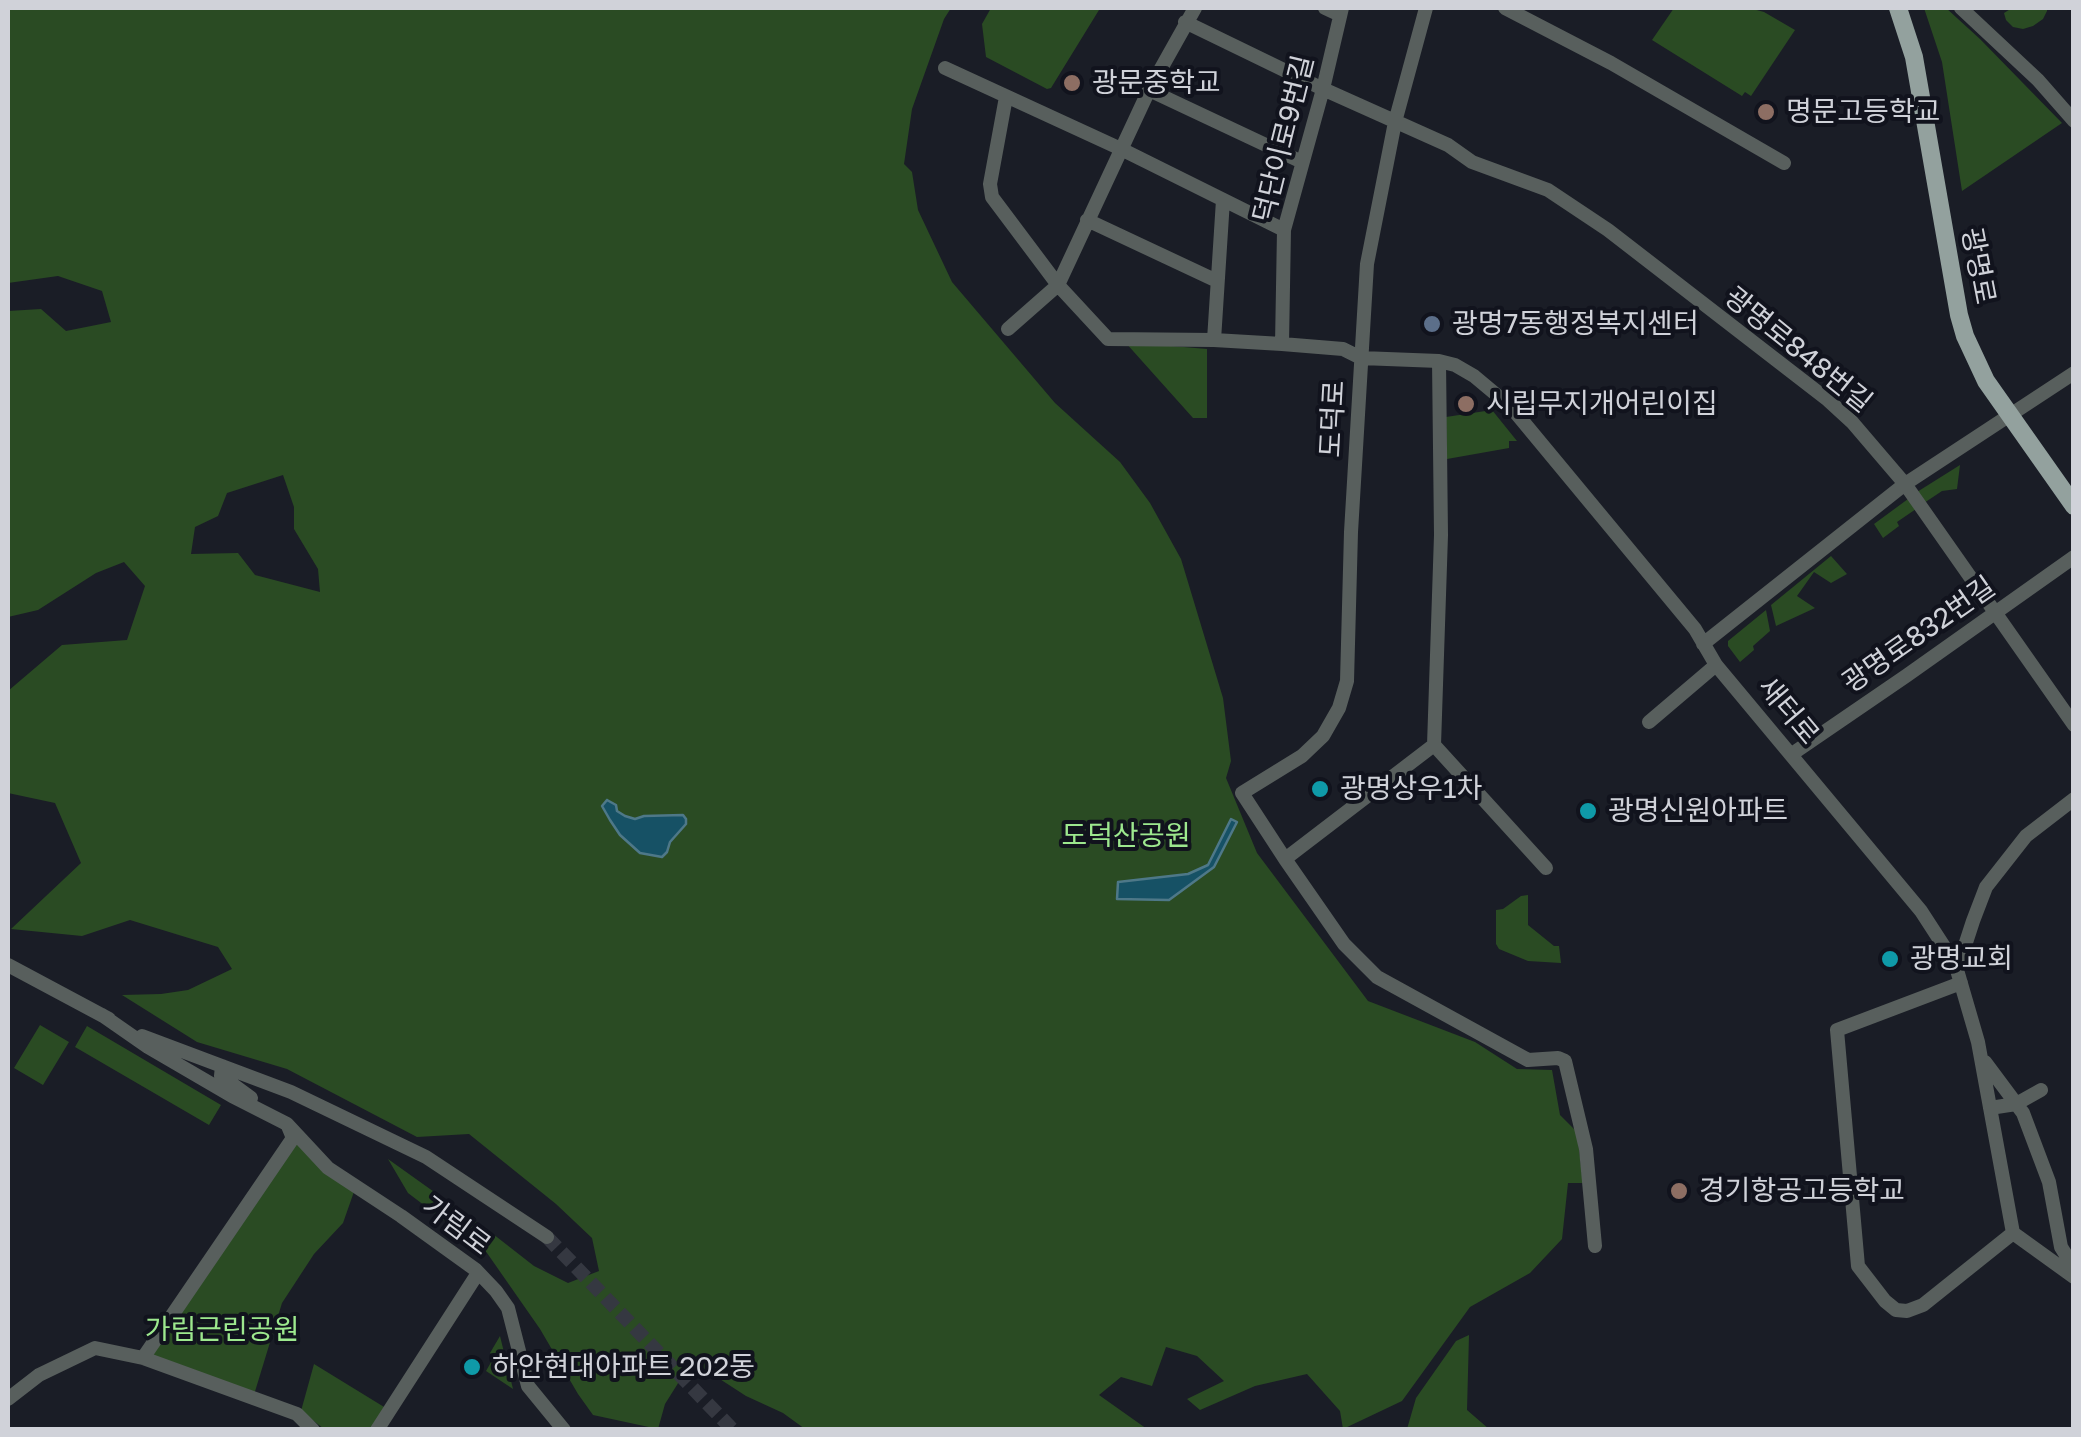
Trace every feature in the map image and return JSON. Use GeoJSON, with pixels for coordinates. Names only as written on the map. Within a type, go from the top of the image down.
{"type":"FeatureCollection","features":[{"type":"Feature","properties":{"kind":"main road","name":"광명로"},"geometry":{"type":"LineString","coordinates":[[1898,8],[1908,32],[1921,95],[1959,315],[1975,359],[2010,417],[2074,506]]}},
{"type":"Feature","properties":{"kind":"street"},"geometry":{"type":"LineString","coordinates":[[1008,329],[1058,285],[1150,90],[1195,8]]}},
{"type":"Feature","properties":{"kind":"street"},"geometry":{"type":"LineString","coordinates":[[1324,8],[1341,11]]}},
{"type":"Feature","properties":{"kind":"street","name":"도덕로"},"geometry":{"type":"LineString","coordinates":[[1285,859],[1242,793],[1302,756],[1323,736],[1342,699],[1367,264],[1396,122],[1426,8]]}},
{"type":"Feature","properties":{"kind":"street"},"geometry":{"type":"LineString","coordinates":[[1505,8],[1611,63],[1784,162]]}},
{"type":"Feature","properties":{"kind":"street"},"geometry":{"type":"LineString","coordinates":[[1961,8],[2038,80],[2074,121]]}},
{"type":"Feature","properties":{"kind":"street","name":"덕단이로9번길"},"geometry":{"type":"LineString","coordinates":[[1282,344],[1284,230],[1341,11]]}},
{"type":"Feature","properties":{"kind":"street","name":"광명로848번길"},"geometry":{"type":"LineString","coordinates":[[1185,22],[1448,145],[1472,162],[1548,190],[1608,230],[1828,400],[1905,484],[2074,725]]}},
{"type":"Feature","properties":{"kind":"street"},"geometry":{"type":"LineString","coordinates":[[944,68],[1121,149],[1284,230]]}},
{"type":"Feature","properties":{"kind":"street"},"geometry":{"type":"LineString","coordinates":[[1150,90],[1302,162]]}},
{"type":"Feature","properties":{"kind":"street","name":"새터로"},"geometry":{"type":"LineString","coordinates":[[1006,97],[990,184],[992,197],[1058,285],[1108,339],[1282,344],[1343,349],[1361,358],[1439,360],[1474,376],[1511,407],[1694,629],[1716,665],[1922,911],[1959,976],[1982,1057],[1994,1083],[1990,1108],[2013,1233]]}},
{"type":"Feature","properties":{"kind":"street"},"geometry":{"type":"LineString","coordinates":[[1214,340],[1223,200]]}},
{"type":"Feature","properties":{"kind":"street"},"geometry":{"type":"LineString","coordinates":[[1087,220],[1216,281]]}},
{"type":"Feature","properties":{"kind":"street"},"geometry":{"type":"LineString","coordinates":[[1439,360],[1441,535],[1434,744],[1546,868]]}},
{"type":"Feature","properties":{"kind":"street"},"geometry":{"type":"LineString","coordinates":[[1703,644],[1905,484],[2074,373]]}},
{"type":"Feature","properties":{"kind":"street","name":"광명로832번길"},"geometry":{"type":"LineString","coordinates":[[1792,754],[2074,556]]}},
{"type":"Feature","properties":{"kind":"street"},"geometry":{"type":"LineString","coordinates":[[1648,722],[1716,665]]}},
{"type":"Feature","properties":{"kind":"street"},"geometry":{"type":"LineString","coordinates":[[1434,744],[1285,859],[1344,944],[1377,977],[1528,1060],[1565,1061],[1586,1150],[1595,1246]]}},
{"type":"Feature","properties":{"kind":"street"},"geometry":{"type":"LineString","coordinates":[[2074,800],[2026,836],[1986,887],[1972,921],[1959,976],[1838,1030],[1858,1266],[1886,1300],[1896,1310],[1923,1305],[2013,1233],[2074,1278]]}},
{"type":"Feature","properties":{"kind":"street"},"geometry":{"type":"LineString","coordinates":[[8,965],[144,1037],[291,1092],[426,1157],[547,1237]]}},
{"type":"Feature","properties":{"kind":"street"},"geometry":{"type":"LineString","coordinates":[[102,1015],[148,1048],[286,1124]]}},
{"type":"Feature","properties":{"kind":"street"},"geometry":{"type":"LineString","coordinates":[[143,1358],[293,1138],[286,1124],[221,1076],[222,1066]]}},
{"type":"Feature","properties":{"kind":"street"},"geometry":{"type":"LineString","coordinates":[[1994,1083],[2023,1113],[2048,1182],[2060,1247],[2074,1268]]}},
{"type":"Feature","properties":{"kind":"street"},"geometry":{"type":"LineString","coordinates":[[1990,1108],[2016,1104],[2041,1090]]}},
{"type":"Feature","properties":{"kind":"street","name":"가림로"},"geometry":{"type":"LineString","coordinates":[[286,1124],[328,1168],[401,1216],[496,1291],[508,1308],[528,1386],[564,1430]]}},
{"type":"Feature","properties":{"kind":"street"},"geometry":{"type":"LineString","coordinates":[[377,1430],[478,1273]]}},
{"type":"Feature","properties":{"kind":"street"},"geometry":{"type":"LineString","coordinates":[[8,1398],[39,1375],[95,1348],[143,1358],[297,1414],[312,1430]]}},
{"type":"Feature","properties":{"kind":"green space","name":"도덕산공원"},"geometry":{"type":"Polygon","coordinates":[[[8,8],[951,8],[912,109],[904,164],[912,172],[918,210],[952,282],[1055,403],[1120,462],[1150,503],[1181,559],[1223,698],[1231,761],[1226,778],[1257,853],[1368,1001],[1475,1042],[1517,1069],[1552,1070],[1560,1115],[1577,1132],[1583,1183],[1568,1183],[1562,1239],[1530,1273],[1470,1307],[1402,1401],[1343,1429],[1340,1411],[1307,1374],[1255,1386],[1200,1410],[1187,1399],[1224,1381],[1197,1356],[1166,1347],[1152,1386],[1121,1377],[1099,1395],[1147,1429],[805,1429],[692,1361],[665,1404],[658,1429],[593,1415],[487,1253],[408,1193],[388,1159],[534,1266],[568,1283],[599,1271],[592,1238],[556,1204],[469,1134],[417,1137],[287,1069],[197,1042],[122,995],[188,990],[232,969],[218,947],[130,920],[82,936],[11,929],[81,863],[55,803],[8,793],[8,691],[62,645],[127,640],[145,586],[124,562],[96,573],[38,610],[8,617],[8,311],[41,309],[66,331],[111,322],[102,291],[58,276],[8,283],[8,8]],[[283,475],[227,493],[218,516],[195,527],[191,554],[238,553],[255,575],[320,592],[318,569],[294,529],[294,507],[283,475]]]}},
{"type":"Feature","properties":{"kind":"green space"},"geometry":{"type":"Polygon","coordinates":[[[991,8],[1099,10],[1047,89],[986,57],[982,24],[991,8]]]}},
{"type":"Feature","properties":{"kind":"green space"},"geometry":{"type":"Polygon","coordinates":[[[1674,8],[1749,8],[1795,30],[1751,96],[1745,92],[1742,96],[1652,40],[1674,8]]]}},
{"type":"Feature","properties":{"kind":"green space"},"geometry":{"type":"Polygon","coordinates":[[[1924,8],[1946,8],[2062,123],[1962,191],[1942,62],[1924,8]]]}},
{"type":"Feature","properties":{"kind":"green space"},"geometry":{"type":"Polygon","coordinates":[[[2012,8],[2047,11],[2043,19],[2023,29],[2006,20],[2004,13],[2012,8]]]}},
{"type":"Feature","properties":{"kind":"green space"},"geometry":{"type":"Polygon","coordinates":[[[1125,342],[1207,349],[1207,418],[1193,418],[1125,342]]]}},
{"type":"Feature","properties":{"kind":"green space"},"geometry":{"type":"Polygon","coordinates":[[[1492,410],[1517,441],[1509,441],[1509,448],[1447,459],[1446,417],[1492,410]]]}},
{"type":"Feature","properties":{"kind":"green space"},"geometry":{"type":"Polygon","coordinates":[[[1960,465],[1957,489],[1942,491],[1924,503],[1917,492],[1960,465]]]}},
{"type":"Feature","properties":{"kind":"green space"},"geometry":{"type":"Polygon","coordinates":[[[1908,499],[1916,509],[1883,538],[1874,524],[1908,499]]]}},
{"type":"Feature","properties":{"kind":"green space"},"geometry":{"type":"Polygon","coordinates":[[[1831,556],[1847,574],[1831,583],[1814,572],[1797,596],[1815,608],[1776,626],[1771,605],[1831,556]]]}},
{"type":"Feature","properties":{"kind":"green space"},"geometry":{"type":"Polygon","coordinates":[[[1766,610],[1770,631],[1740,662],[1728,641],[1766,610]]]}},
{"type":"Feature","properties":{"kind":"green space"},"geometry":{"type":"Polygon","coordinates":[[[1528,895],[1528,925],[1559,946],[1561,963],[1528,961],[1499,949],[1496,944],[1496,910],[1528,895]]]}},
{"type":"Feature","properties":{"kind":"green space"},"geometry":{"type":"Polygon","coordinates":[[[40,1025],[69,1042],[43,1085],[14,1068],[40,1025]]]}},
{"type":"Feature","properties":{"kind":"green space"},"geometry":{"type":"Polygon","coordinates":[[[87,1026],[221,1105],[209,1125],[75,1047],[87,1026]]]}},
{"type":"Feature","properties":{"kind":"green space","name":"가림근린공원"},"geometry":{"type":"Polygon","coordinates":[[[293,1138],[356,1186],[343,1223],[314,1254],[282,1303],[253,1398],[143,1358],[293,1138]]]}},
{"type":"Feature","properties":{"kind":"green space"},"geometry":{"type":"Polygon","coordinates":[[[1469,1335],[1467,1410],[1489,1429],[1407,1429],[1416,1398],[1456,1341],[1469,1335]]]}},
{"type":"Feature","properties":{"kind":"green space"},"geometry":{"type":"Polygon","coordinates":[[[500,1336],[513,1389],[486,1371],[500,1336]]]}},
{"type":"Feature","properties":{"kind":"green space"},"geometry":{"type":"Polygon","coordinates":[[[314,1364],[389,1410],[377,1430],[324,1429],[301,1411],[314,1364]]]}},
{"type":"Feature","properties":{"kind":"water"},"geometry":{"type":"Polygon","coordinates":[[[607,800],[625,816],[635,819],[683,815],[686,824],[662,857],[640,853],[610,820],[602,806],[607,800]]]}},
{"type":"Feature","properties":{"kind":"water"},"geometry":{"type":"Polygon","coordinates":[[[1231,819],[1237,822],[1214,867],[1169,900],[1117,899],[1118,882],[1188,874],[1208,865],[1231,819]]]}},
{"type":"Feature","properties":{"kind":"tunnel"},"geometry":{"type":"LineString","coordinates":[[547,1237],[733,1430]]}},
{"type":"Feature","properties":{"kind":"place","name":"광문중학교"},"geometry":{"type":"Point","coordinates":[1072,83]}},
{"type":"Feature","properties":{"kind":"place","name":"명문고등학교"},"geometry":{"type":"Point","coordinates":[1766,112]}},
{"type":"Feature","properties":{"kind":"place","name":"광명7동행정복지센터"},"geometry":{"type":"Point","coordinates":[1432,324]}},
{"type":"Feature","properties":{"kind":"place","name":"시립무지개어린이집"},"geometry":{"type":"Point","coordinates":[1466,404]}},
{"type":"Feature","properties":{"kind":"place","name":"광명상우1차"},"geometry":{"type":"Point","coordinates":[1320,789]}},
{"type":"Feature","properties":{"kind":"place","name":"광명신원아파트"},"geometry":{"type":"Point","coordinates":[1588,811]}},
{"type":"Feature","properties":{"kind":"place","name":"광명교회"},"geometry":{"type":"Point","coordinates":[1890,959]}},
{"type":"Feature","properties":{"kind":"place","name":"경기항공고등학교"},"geometry":{"type":"Point","coordinates":[1679,1191]}},
{"type":"Feature","properties":{"kind":"place","name":"하안현대아파트 202동"},"geometry":{"type":"Point","coordinates":[472,1367]}}]}
